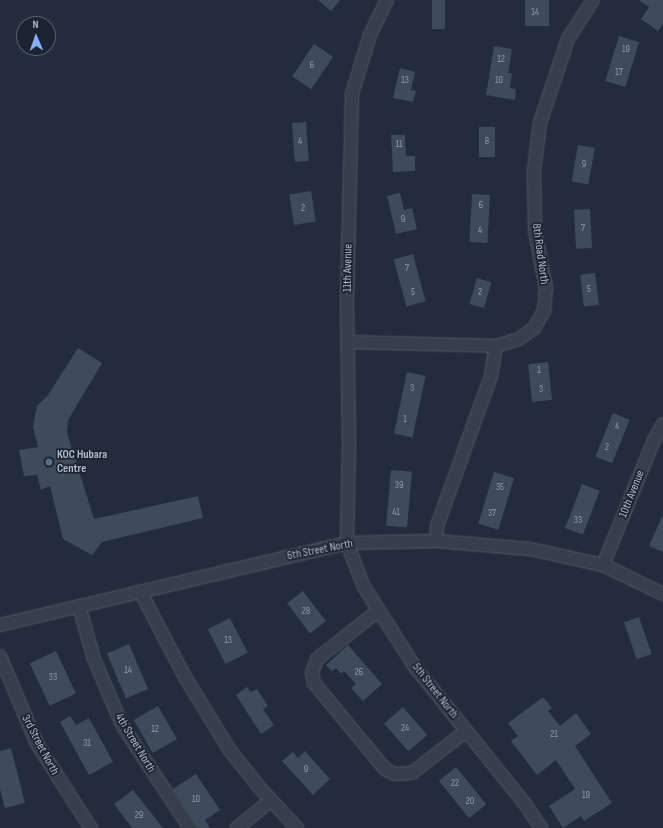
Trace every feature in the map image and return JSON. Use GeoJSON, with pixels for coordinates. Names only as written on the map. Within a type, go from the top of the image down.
{"type":"FeatureCollection","features":[{"type":"Feature","properties":{"kind":"street","name":"11th Avenue"},"geometry":{"type":"LineString","coordinates":[[347,542],[347,302],[352,94],[370,35],[387,0]]}},
{"type":"Feature","properties":{"kind":"street","name":"8th Road North"},"geometry":{"type":"LineString","coordinates":[[348,342],[496,346],[519,339],[534,328],[544,311],[546,288],[535,230],[534,171],[540,123],[568,39],[593,0]]}},
{"type":"Feature","properties":{"kind":"street"},"geometry":{"type":"LineString","coordinates":[[436,541],[437,526],[491,376],[496,346]]}},
{"type":"Feature","properties":{"kind":"street","name":"10th Avenue"},"geometry":{"type":"LineString","coordinates":[[604,565],[654,440],[663,424]]}},
{"type":"Feature","properties":{"kind":"street","name":"6th Street North"},"geometry":{"type":"LineString","coordinates":[[0,625],[347,542],[436,541],[530,549],[604,565],[663,594]]}},
{"type":"Feature","properties":{"kind":"street","name":"5th Street North"},"geometry":{"type":"LineString","coordinates":[[347,542],[364,587],[415,667],[466,730],[541,828]]}},
{"type":"Feature","properties":{"kind":"street"},"geometry":{"type":"LineString","coordinates":[[140,591],[185,677],[229,749],[271,800],[297,828]]}},
{"type":"Feature","properties":{"kind":"street","name":"4th Street North"},"geometry":{"type":"LineString","coordinates":[[79,606],[94,659],[122,726],[190,828]]}},
{"type":"Feature","properties":{"kind":"street"},"geometry":{"type":"LineString","coordinates":[[380,610],[317,659],[312,673],[314,683],[385,769],[395,774],[412,773],[466,730]]}},
{"type":"Feature","properties":{"kind":"street","name":"3rd Street North"},"geometry":{"type":"LineString","coordinates":[[0,656],[36,744],[91,828]]}},
{"type":"Feature","properties":{"kind":"street"},"geometry":{"type":"LineString","coordinates":[[237,828],[271,800]]}},
{"type":"Feature","properties":{"kind":"building"},"geometry":{"type":"Polygon","coordinates":[[[318,0],[340,0],[331,11],[318,0]]]}},
{"type":"Feature","properties":{"kind":"building"},"geometry":{"type":"Polygon","coordinates":[[[432,0],[445,0],[445,29],[432,29],[432,0]]]}},
{"type":"Feature","properties":{"kind":"building"},"geometry":{"type":"Polygon","coordinates":[[[525,0],[549,0],[549,26],[525,26],[525,0]]]}},
{"type":"Feature","properties":{"kind":"building"},"geometry":{"type":"Polygon","coordinates":[[[639,0],[663,0],[663,24],[658,31],[641,19],[649,7],[639,0]]]}},
{"type":"Feature","properties":{"kind":"building"},"geometry":{"type":"Polygon","coordinates":[[[619,36],[639,42],[625,87],[605,81],[619,36]]]}},
{"type":"Feature","properties":{"kind":"building"},"geometry":{"type":"Polygon","coordinates":[[[314,44],[333,57],[311,89],[292,76],[314,44]]]}},
{"type":"Feature","properties":{"kind":"building"},"geometry":{"type":"Polygon","coordinates":[[[494,46],[512,49],[508,73],[512,73],[510,88],[516,89],[515,100],[486,95],[494,46]]]}},
{"type":"Feature","properties":{"kind":"building"},"geometry":{"type":"Polygon","coordinates":[[[400,68],[415,72],[411,90],[416,91],[413,102],[393,98],[400,68]]]}},
{"type":"Feature","properties":{"kind":"building"},"geometry":{"type":"Polygon","coordinates":[[[306,122],[309,161],[295,162],[292,123],[306,122]]]}},
{"type":"Feature","properties":{"kind":"building"},"geometry":{"type":"Polygon","coordinates":[[[479,127],[495,127],[495,157],[479,157],[479,127]]]}},
{"type":"Feature","properties":{"kind":"building"},"geometry":{"type":"Polygon","coordinates":[[[391,135],[405,135],[406,156],[415,156],[415,171],[393,172],[391,135]]]}},
{"type":"Feature","properties":{"kind":"building"},"geometry":{"type":"Polygon","coordinates":[[[578,145],[595,148],[588,184],[572,181],[578,145]]]}},
{"type":"Feature","properties":{"kind":"building"},"geometry":{"type":"Polygon","coordinates":[[[311,191],[316,222],[294,225],[289,194],[311,191]]]}},
{"type":"Feature","properties":{"kind":"building"},"geometry":{"type":"Polygon","coordinates":[[[400,193],[404,210],[412,208],[417,229],[396,234],[387,196],[400,193]]]}},
{"type":"Feature","properties":{"kind":"building"},"geometry":{"type":"Polygon","coordinates":[[[472,194],[490,195],[487,243],[469,242],[472,194]]]}},
{"type":"Feature","properties":{"kind":"building"},"geometry":{"type":"Polygon","coordinates":[[[590,209],[592,248],[576,249],[574,210],[590,209]]]}},
{"type":"Feature","properties":{"kind":"building"},"geometry":{"type":"Polygon","coordinates":[[[413,254],[426,301],[406,307],[394,259],[413,254]]]}},
{"type":"Feature","properties":{"kind":"building"},"geometry":{"type":"Polygon","coordinates":[[[595,273],[599,305],[584,307],[580,275],[595,273]]]}},
{"type":"Feature","properties":{"kind":"building"},"geometry":{"type":"Polygon","coordinates":[[[477,278],[491,282],[484,308],[470,304],[477,278]]]}},
{"type":"Feature","properties":{"kind":"building","name":"KOC Hubara Centre"},"geometry":{"type":"Polygon","coordinates":[[[78,348],[102,363],[68,420],[67,433],[94,519],[198,496],[203,518],[102,542],[92,555],[63,539],[50,486],[41,490],[37,475],[24,476],[19,450],[38,447],[33,427],[37,406],[48,395],[78,348]]]}},
{"type":"Feature","properties":{"kind":"building"},"geometry":{"type":"Polygon","coordinates":[[[548,362],[552,400],[532,402],[528,364],[548,362]]]}},
{"type":"Feature","properties":{"kind":"building"},"geometry":{"type":"Polygon","coordinates":[[[407,372],[426,376],[412,438],[394,434],[407,372]]]}},
{"type":"Feature","properties":{"kind":"building"},"geometry":{"type":"Polygon","coordinates":[[[613,413],[630,420],[612,463],[595,457],[613,413]]]}},
{"type":"Feature","properties":{"kind":"building"},"geometry":{"type":"Polygon","coordinates":[[[391,470],[412,472],[407,528],[386,526],[391,470]]]}},
{"type":"Feature","properties":{"kind":"building"},"geometry":{"type":"Polygon","coordinates":[[[494,472],[514,478],[498,530],[478,524],[494,472]]]}},
{"type":"Feature","properties":{"kind":"building"},"geometry":{"type":"Polygon","coordinates":[[[582,484],[600,491],[583,535],[565,528],[582,484]]]}},
{"type":"Feature","properties":{"kind":"building"},"geometry":{"type":"Polygon","coordinates":[[[663,514],[663,552],[649,546],[663,514]]]}},
{"type":"Feature","properties":{"kind":"building"},"geometry":{"type":"Polygon","coordinates":[[[303,591],[326,621],[310,633],[287,603],[303,591]]]}},
{"type":"Feature","properties":{"kind":"building"},"geometry":{"type":"Polygon","coordinates":[[[639,617],[652,654],[637,659],[624,622],[639,617]]]}},
{"type":"Feature","properties":{"kind":"building"},"geometry":{"type":"Polygon","coordinates":[[[230,618],[248,653],[225,664],[208,629],[230,618]]]}},
{"type":"Feature","properties":{"kind":"building"},"geometry":{"type":"Polygon","coordinates":[[[129,644],[148,689],[126,698],[107,653],[129,644]]]}},
{"type":"Feature","properties":{"kind":"building"},"geometry":{"type":"Polygon","coordinates":[[[348,645],[382,684],[363,701],[351,688],[356,684],[344,671],[341,674],[336,668],[332,671],[326,665],[348,645]]]}},
{"type":"Feature","properties":{"kind":"building"},"geometry":{"type":"Polygon","coordinates":[[[56,651],[76,694],[50,706],[30,663],[56,651]]]}},
{"type":"Feature","properties":{"kind":"building"},"geometry":{"type":"Polygon","coordinates":[[[247,687],[251,692],[257,689],[268,706],[263,709],[274,725],[261,734],[236,695],[247,687]]]}},
{"type":"Feature","properties":{"kind":"building"},"geometry":{"type":"Polygon","coordinates":[[[543,697],[552,708],[548,711],[560,726],[576,713],[591,734],[575,746],[612,803],[584,821],[581,816],[563,828],[549,806],[575,789],[556,760],[537,775],[511,741],[518,736],[508,723],[543,697]]]}},
{"type":"Feature","properties":{"kind":"building"},"geometry":{"type":"Polygon","coordinates":[[[158,706],[177,739],[153,753],[134,720],[158,706]]]}},
{"type":"Feature","properties":{"kind":"building"},"geometry":{"type":"Polygon","coordinates":[[[403,707],[427,735],[408,751],[384,723],[403,707]]]}},
{"type":"Feature","properties":{"kind":"building"},"geometry":{"type":"Polygon","coordinates":[[[70,716],[76,725],[89,718],[113,762],[89,775],[60,722],[70,716]]]}},
{"type":"Feature","properties":{"kind":"building"},"geometry":{"type":"Polygon","coordinates":[[[11,748],[25,803],[5,808],[0,789],[0,751],[11,748]]]}},
{"type":"Feature","properties":{"kind":"building"},"geometry":{"type":"Polygon","coordinates":[[[305,751],[330,779],[313,795],[282,761],[293,752],[298,758],[305,751]]]}},
{"type":"Feature","properties":{"kind":"building"},"geometry":{"type":"Polygon","coordinates":[[[456,767],[486,804],[469,818],[439,781],[456,767]]]}},
{"type":"Feature","properties":{"kind":"building"},"geometry":{"type":"Polygon","coordinates":[[[196,774],[220,810],[205,820],[210,828],[198,828],[173,789],[196,774]]]}},
{"type":"Feature","properties":{"kind":"building"},"geometry":{"type":"Polygon","coordinates":[[[133,790],[163,828],[132,828],[114,804],[133,790]]]}},
{"type":"Feature","properties":{"kind":"place","name":"KOC Hubara Centre"},"geometry":{"type":"Point","coordinates":[49,462]}}]}
